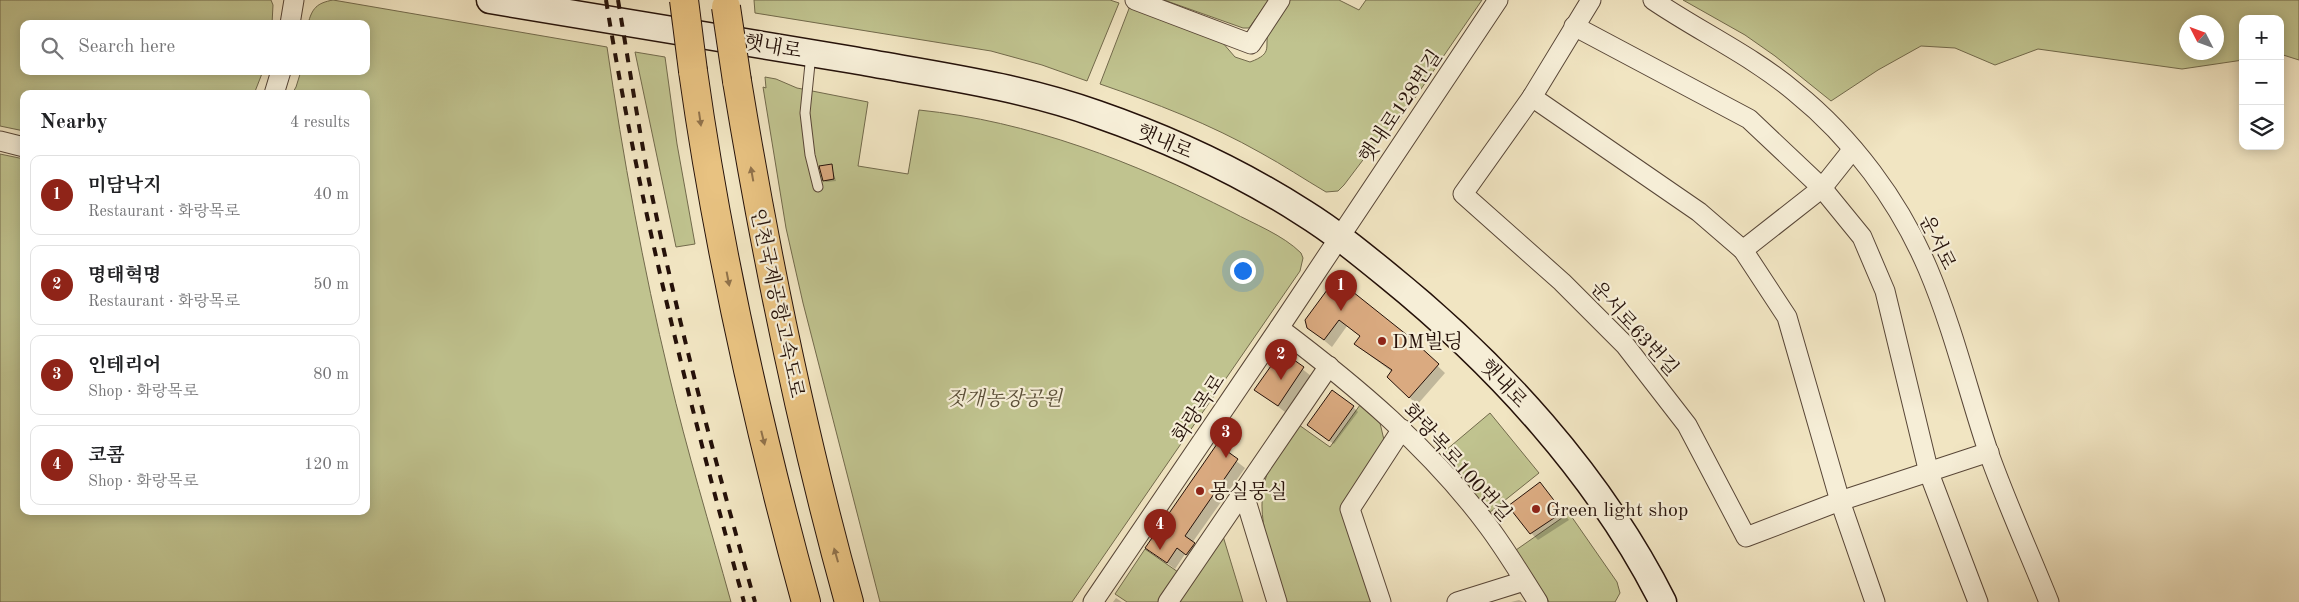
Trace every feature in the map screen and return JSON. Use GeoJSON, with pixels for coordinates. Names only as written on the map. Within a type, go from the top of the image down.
{"type":"FeatureCollection","features":[{"type":"Feature","properties":{"kind":"highway"},"geometry":{"type":"LineString","coordinates":[[684,0],[702,139],[740,339],[762,436],[806,602]]}},
{"type":"Feature","properties":{"kind":"highway","name":"인천국제공항고속도로"},"geometry":{"type":"LineString","coordinates":[[726,3],[736,81],[763,236],[804,428],[849,602]]}},
{"type":"Feature","properties":{"kind":"main road","name":"햇내로"},"geometry":{"type":"LineString","coordinates":[[490,0],[979,82],[1096,113],[1151,134],[1232,172],[1304,213],[1338,237],[1438,318],[1474,352],[1547,430],[1603,504],[1656,600]]}},
{"type":"Feature","properties":{"kind":"street"},"geometry":{"type":"LineString","coordinates":[[291,20],[294,0]]}},
{"type":"Feature","properties":{"kind":"street"},"geometry":{"type":"LineString","coordinates":[[1135,0],[1251,44],[1280,0]]}},
{"type":"Feature","properties":{"kind":"street","name":"햇내로128번길"},"geometry":{"type":"LineString","coordinates":[[1338,237],[1498,0]]}},
{"type":"Feature","properties":{"kind":"street","name":"운서로63번길"},"geometry":{"type":"LineString","coordinates":[[1591,0],[1532,97],[1463,194],[1562,282],[1625,345],[1687,425],[1746,537],[1840,501],[1989,452]]}},
{"type":"Feature","properties":{"kind":"street","name":"운서로"},"geometry":{"type":"LineString","coordinates":[[1653,0],[1761,65],[1796,92],[1853,149],[1892,201],[1927,267],[1947,319],[1989,452],[2049,602]]}},
{"type":"Feature","properties":{"kind":"street"},"geometry":{"type":"LineString","coordinates":[[1574,26],[1748,119],[1822,188],[1862,237],[1885,290],[1929,472],[1978,602]]}},
{"type":"Feature","properties":{"kind":"street"},"geometry":{"type":"LineString","coordinates":[[275,90],[280,75]]}},
{"type":"Feature","properties":{"kind":"street"},"geometry":{"type":"LineString","coordinates":[[1532,97],[1699,212],[1743,250],[1787,317],[1840,501],[1875,602]]}},
{"type":"Feature","properties":{"kind":"street"},"geometry":{"type":"LineString","coordinates":[[0,142],[20,146]]}},
{"type":"Feature","properties":{"kind":"street"},"geometry":{"type":"LineString","coordinates":[[1743,250],[1822,188],[1853,149]]}},
{"type":"Feature","properties":{"kind":"street","name":"화랑목로"},"geometry":{"type":"LineString","coordinates":[[1093,602],[1279,328],[1338,237]]}},
{"type":"Feature","properties":{"kind":"street","name":"화랑목로100번길"},"geometry":{"type":"LineString","coordinates":[[1279,328],[1328,366],[1402,429],[1438,467],[1476,511],[1538,602]]}},
{"type":"Feature","properties":{"kind":"street"},"geometry":{"type":"LineString","coordinates":[[1168,602],[1328,366]]}},
{"type":"Feature","properties":{"kind":"street"},"geometry":{"type":"LineString","coordinates":[[1381,602],[1350,509],[1402,429]]}},
{"type":"Feature","properties":{"kind":"street"},"geometry":{"type":"LineString","coordinates":[[1243,491],[1277,602]]}},
{"type":"Feature","properties":{"kind":"street"},"geometry":{"type":"LineString","coordinates":[[1457,602],[1524,580]]}},
{"type":"Feature","properties":{"kind":"lane"},"geometry":{"type":"LineString","coordinates":[[811,53],[805,113],[810,155],[818,188]]}},
{"type":"Feature","properties":{"kind":"green space"},"geometry":{"type":"Polygon","coordinates":[[[0,0],[271,0],[273,5],[272,20],[20,20],[20,75],[261,75],[256,90],[20,90],[20,130],[0,126],[0,0]]]}},
{"type":"Feature","properties":{"kind":"green space"},"geometry":{"type":"Polygon","coordinates":[[[333,0],[607,47],[634,212],[669,375],[683,432],[731,602],[0,602],[0,154],[20,158],[20,515],[370,515],[370,90],[294,90],[300,75],[370,75],[370,20],[309,20],[313,10],[323,3],[333,0]]]}},
{"type":"Feature","properties":{"kind":"green space"},"geometry":{"type":"Polygon","coordinates":[[[754,0],[1110,0],[1119,3],[1087,81],[1042,65],[991,51],[755,13],[754,0]]]}},
{"type":"Feature","properties":{"kind":"green space"},"geometry":{"type":"Polygon","coordinates":[[[1164,0],[1269,0],[1249,28],[1243,28],[1164,0]]]}},
{"type":"Feature","properties":{"kind":"green space"},"geometry":{"type":"Polygon","coordinates":[[[1290,0],[1339,0],[1359,10],[1366,0],[1482,0],[1397,124],[1372,148],[1338,191],[1326,192],[1242,142],[1202,123],[1100,84],[1130,6],[1222,42],[1235,57],[1250,62],[1258,59],[1267,49],[1267,36],[1271,27],[1290,0]]]}},
{"type":"Feature","properties":{"kind":"green space"},"geometry":{"type":"Polygon","coordinates":[[[1683,0],[2299,0],[2299,60],[2284,55],[2284,15],[2239,15],[2239,61],[2182,69],[2038,49],[1995,65],[1955,48],[1921,46],[1878,70],[1831,101],[1775,56],[1745,35],[1683,0]]]}},
{"type":"Feature","properties":{"kind":"green space"},"geometry":{"type":"Polygon","coordinates":[[[635,52],[665,57],[677,144],[695,244],[676,247],[635,52]]]}},
{"type":"Feature","properties":{"kind":"green space","name":"젓개농장공원"},"geometry":{"type":"Polygon","coordinates":[[[765,77],[776,79],[797,88],[868,102],[858,166],[908,174],[919,110],[960,115],[1041,134],[1119,161],[1195,194],[1277,235],[1301,253],[1303,258],[1300,271],[1072,602],[880,602],[803,303],[786,228],[763,87],[766,88],[765,77]]]}},
{"type":"Feature","properties":{"kind":"green space"},"geometry":{"type":"Polygon","coordinates":[[[1360,405],[1380,423],[1384,440],[1342,505],[1372,602],[1287,602],[1266,539],[1263,522],[1263,490],[1267,474],[1277,455],[1299,425],[1330,447],[1360,405]]]}},
{"type":"Feature","properties":{"kind":"green space"},"geometry":{"type":"Polygon","coordinates":[[[1490,413],[1539,473],[1489,513],[1439,456],[1490,413]]]}},
{"type":"Feature","properties":{"kind":"green space"},"geometry":{"type":"Polygon","coordinates":[[[1569,513],[1617,582],[1620,593],[1615,602],[1549,602],[1516,550],[1569,513]]]}},
{"type":"Feature","properties":{"kind":"green space"},"geometry":{"type":"Polygon","coordinates":[[[1223,536],[1243,602],[1179,602],[1223,536]]]}},
{"type":"Feature","properties":{"kind":"green space"},"geometry":{"type":"Polygon","coordinates":[[[1145,549],[1178,572],[1158,602],[1127,602],[1115,594],[1145,549]]]}},
{"type":"Feature","properties":{"kind":"building"},"geometry":{"type":"Polygon","coordinates":[[[832,164],[834,179],[823,181],[819,166],[832,164]]]}},
{"type":"Feature","properties":{"kind":"building"},"geometry":{"type":"Polygon","coordinates":[[[1343,284],[1407,335],[1439,364],[1409,398],[1387,377],[1392,370],[1354,344],[1360,336],[1339,320],[1324,340],[1307,328],[1305,320],[1330,286],[1343,284]]]}},
{"type":"Feature","properties":{"kind":"building"},"geometry":{"type":"Polygon","coordinates":[[[1287,355],[1304,367],[1278,406],[1254,390],[1278,356],[1287,355]]]}},
{"type":"Feature","properties":{"kind":"building"},"geometry":{"type":"Polygon","coordinates":[[[1332,390],[1354,406],[1329,441],[1307,425],[1332,390]]]}},
{"type":"Feature","properties":{"kind":"building"},"geometry":{"type":"Polygon","coordinates":[[[1217,444],[1238,459],[1185,536],[1195,543],[1186,555],[1177,548],[1167,563],[1145,548],[1217,444]]]}},
{"type":"Feature","properties":{"kind":"building"},"geometry":{"type":"Polygon","coordinates":[[[1540,482],[1563,512],[1530,534],[1508,506],[1540,482]]]}},
{"type":"Feature","properties":{"kind":"railway"},"geometry":{"type":"LineString","coordinates":[[606,0],[634,152],[667,303],[704,453],[744,602]]}},
{"type":"Feature","properties":{"kind":"railway"},"geometry":{"type":"LineString","coordinates":[[618,0],[648,176],[671,283],[711,443],[755,602]]}},
{"type":"Feature","properties":{"kind":"place","name":"미담낙지"},"geometry":{"type":"Point","coordinates":[1341,311]}},
{"type":"Feature","properties":{"kind":"place","name":"DM빌딩"},"geometry":{"type":"Point","coordinates":[1382,341]}},
{"type":"Feature","properties":{"kind":"place","name":"명태혁명"},"geometry":{"type":"Point","coordinates":[1281,380]}},
{"type":"Feature","properties":{"kind":"place","name":"인테리어"},"geometry":{"type":"Point","coordinates":[1226,458]}},
{"type":"Feature","properties":{"kind":"place","name":"몽실뭉실"},"geometry":{"type":"Point","coordinates":[1200,491]}},
{"type":"Feature","properties":{"kind":"place","name":"Green light shop"},"geometry":{"type":"Point","coordinates":[1536,509]}},
{"type":"Feature","properties":{"kind":"place","name":"코콤"},"geometry":{"type":"Point","coordinates":[1160,550]}}]}
